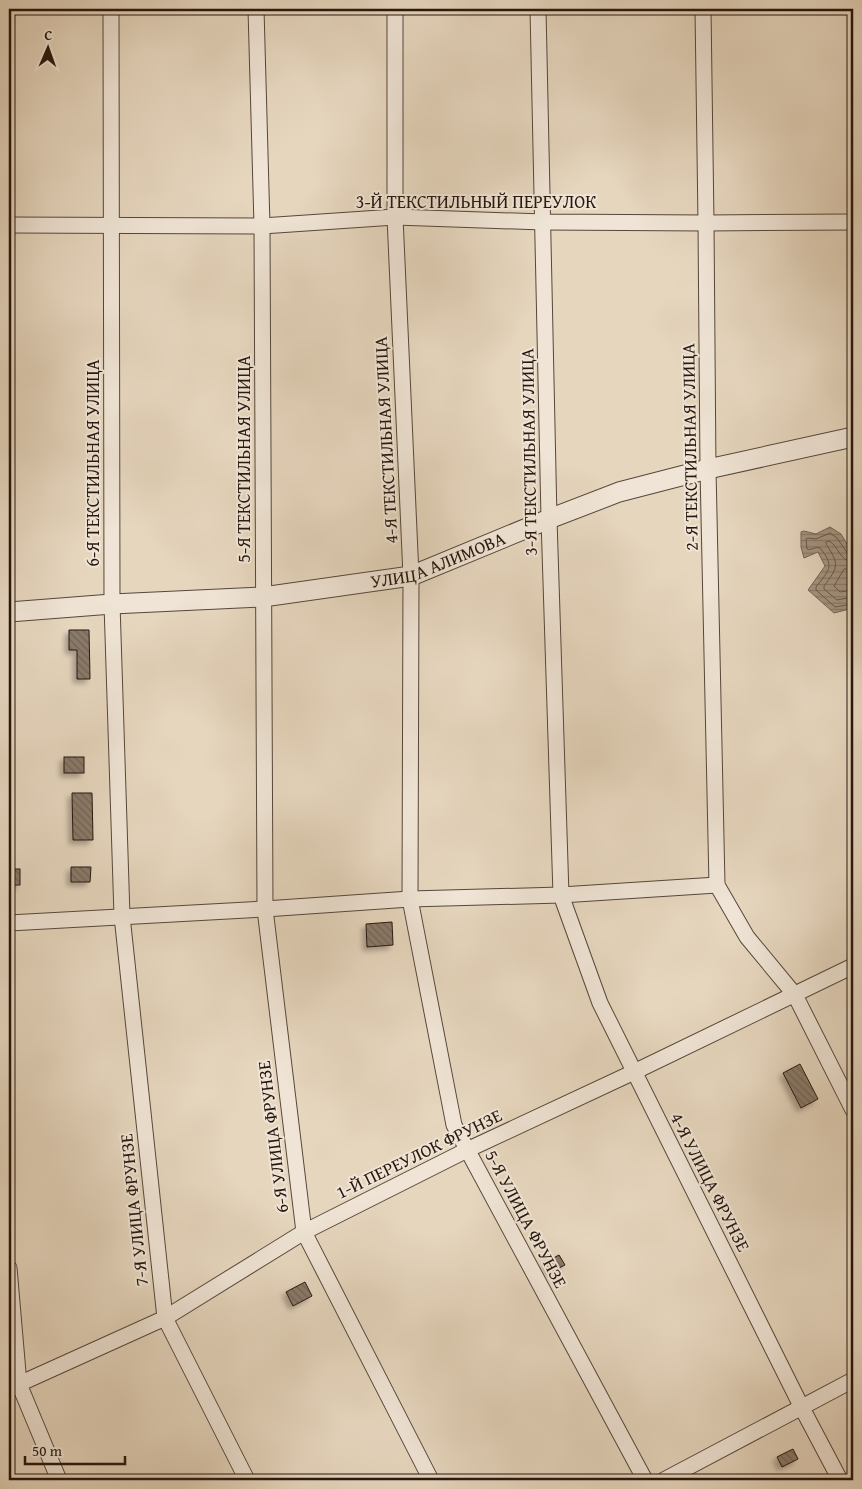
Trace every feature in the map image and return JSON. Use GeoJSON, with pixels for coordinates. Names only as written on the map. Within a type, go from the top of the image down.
{"type":"FeatureCollection","features":[{"type":"Feature","properties":{"kind":"street","name":"6-Я ТЕКСТИЛЬНАЯ УЛИЦА"},"geometry":{"type":"LineString","coordinates":[[110,9],[112,604],[122,916]]}},
{"type":"Feature","properties":{"kind":"street","name":"5-Я ТЕКСТИЛЬНАЯ УЛИЦА"},"geometry":{"type":"LineString","coordinates":[[256,9],[262,226],[264,909]]}},
{"type":"Feature","properties":{"kind":"street","name":"4-Я ТЕКСТИЛЬНАЯ УЛИЦА"},"geometry":{"type":"LineString","coordinates":[[395,9],[395,217],[411,576],[410,899]]}},
{"type":"Feature","properties":{"kind":"street","name":"3-Я ТЕКСТИЛЬНАЯ УЛИЦА"},"geometry":{"type":"LineString","coordinates":[[538,9],[549,519],[561,895]]}},
{"type":"Feature","properties":{"kind":"street","name":"2-Я ТЕКСТИЛЬНАЯ УЛИЦА"},"geometry":{"type":"LineString","coordinates":[[703,9],[708,469],[717,885]]}},
{"type":"Feature","properties":{"kind":"street","name":"3-Й ТЕКСТИЛЬНЫЙ ПЕРЕУЛОК"},"geometry":{"type":"LineString","coordinates":[[9,225],[262,226],[395,217],[543,222],[853,222]]}},
{"type":"Feature","properties":{"kind":"street","name":"УЛИЦА АЛИМОВА"},"geometry":{"type":"LineString","coordinates":[[9,612],[112,604],[263,598],[411,576],[619,492],[708,469],[853,437]]}},
{"type":"Feature","properties":{"kind":"street"},"geometry":{"type":"LineString","coordinates":[[9,923],[410,899],[561,895],[717,885],[747,937],[794,995],[853,1110]]}},
{"type":"Feature","properties":{"kind":"street","name":"4-Я УЛИЦА ФРУНЗЕ"},"geometry":{"type":"LineString","coordinates":[[561,895],[600,1003],[802,1408],[840,1480]]}},
{"type":"Feature","properties":{"kind":"street","name":"5-Я УЛИЦА ФРУНЗЕ"},"geometry":{"type":"LineString","coordinates":[[410,899],[454,1125],[645,1480]]}},
{"type":"Feature","properties":{"kind":"street","name":"6-Я УЛИЦА ФРУНЗЕ"},"geometry":{"type":"LineString","coordinates":[[264,909],[304,1232],[431,1480]]}},
{"type":"Feature","properties":{"kind":"street","name":"7-Я УЛИЦА ФРУНЗЕ"},"geometry":{"type":"LineString","coordinates":[[122,916],[165,1318],[248,1480]]}},
{"type":"Feature","properties":{"kind":"street","name":"1-Й ПЕРЕУЛОК ФРУНЗЕ"},"geometry":{"type":"LineString","coordinates":[[14,1387],[165,1318],[304,1232],[468,1150],[853,966]]}},
{"type":"Feature","properties":{"kind":"street"},"geometry":{"type":"LineString","coordinates":[[9,1268],[14,1387],[59,1480]]}},
{"type":"Feature","properties":{"kind":"street"},"geometry":{"type":"LineString","coordinates":[[664,1480],[853,1380]]}},
{"type":"Feature","properties":{"kind":"water"},"geometry":{"type":"Polygon","coordinates":[[[830,527],[841,534],[853,554],[853,608],[834,613],[808,590],[825,566],[818,552],[804,558],[801,547],[801,532],[816,534],[830,527]]]}},
{"type":"Feature","properties":{"kind":"building"},"geometry":{"type":"Polygon","coordinates":[[[69,630],[89,630],[90,679],[77,679],[77,650],[69,650],[69,630]]]}},
{"type":"Feature","properties":{"kind":"building"},"geometry":{"type":"Polygon","coordinates":[[[64,757],[84,757],[84,773],[64,773],[64,757]]]}},
{"type":"Feature","properties":{"kind":"building"},"geometry":{"type":"Polygon","coordinates":[[[72,793],[92,793],[93,840],[73,840],[72,793]]]}},
{"type":"Feature","properties":{"kind":"building"},"geometry":{"type":"Polygon","coordinates":[[[71,867],[91,867],[90,882],[71,882],[71,867]]]}},
{"type":"Feature","properties":{"kind":"building"},"geometry":{"type":"Polygon","coordinates":[[[9,869],[20,869],[20,885],[9,885],[9,869]]]}},
{"type":"Feature","properties":{"kind":"building"},"geometry":{"type":"Polygon","coordinates":[[[392,922],[393,945],[367,947],[366,924],[392,922]]]}},
{"type":"Feature","properties":{"kind":"building"},"geometry":{"type":"Polygon","coordinates":[[[800,1064],[818,1099],[801,1108],[783,1073],[800,1064]]]}},
{"type":"Feature","properties":{"kind":"building"},"geometry":{"type":"Polygon","coordinates":[[[559,1255],[565,1265],[551,1272],[546,1262],[559,1255]]]}},
{"type":"Feature","properties":{"kind":"building"},"geometry":{"type":"Polygon","coordinates":[[[305,1282],[312,1296],[293,1306],[286,1292],[305,1282]]]}},
{"type":"Feature","properties":{"kind":"building"},"geometry":{"type":"Polygon","coordinates":[[[793,1449],[798,1459],[782,1467],[777,1457],[793,1449]]]}}]}
